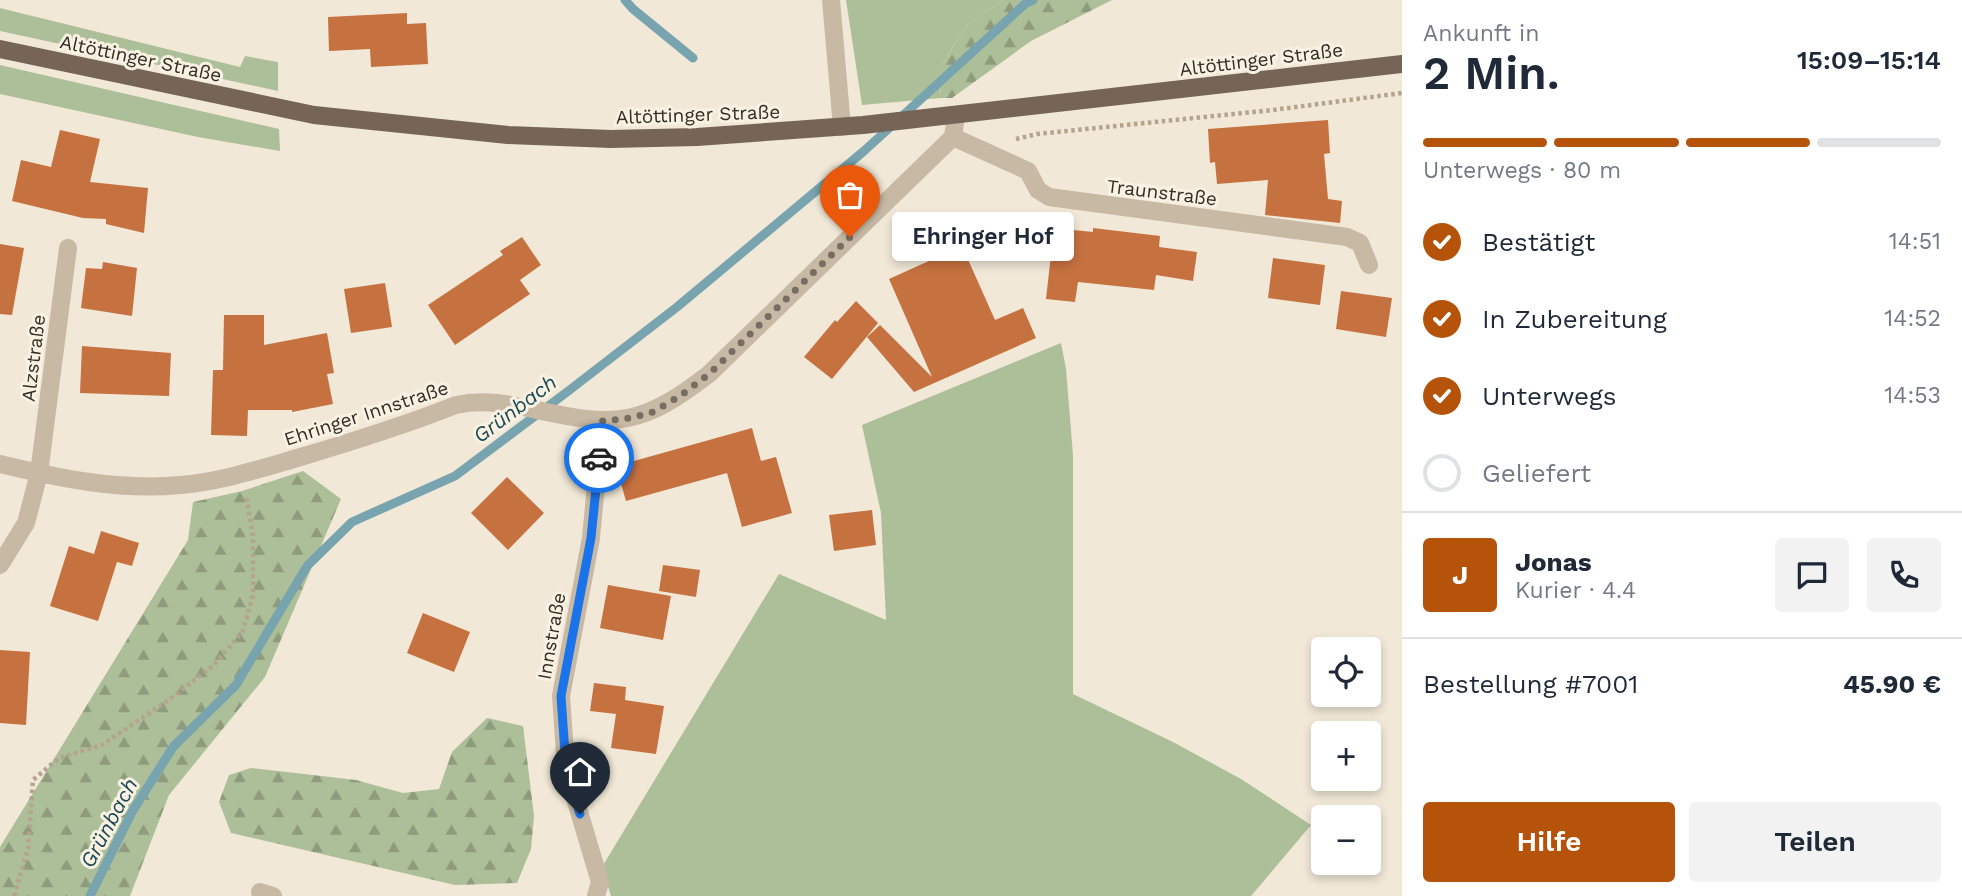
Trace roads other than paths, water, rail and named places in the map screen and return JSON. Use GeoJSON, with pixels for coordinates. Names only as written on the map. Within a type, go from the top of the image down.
{"type":"FeatureCollection","features":[{"type":"Feature","properties":{"kind":"main road","name":"Altöttinger Straße"},"geometry":{"type":"LineString","coordinates":[[0,49],[314,115],[508,135],[611,139],[842,127],[1402,64]]}},
{"type":"Feature","properties":{"kind":"street"},"geometry":{"type":"LineString","coordinates":[[831,0],[842,127]]}},
{"type":"Feature","properties":{"kind":"street"},"geometry":{"type":"LineString","coordinates":[[947,117],[953,138]]}},
{"type":"Feature","properties":{"kind":"street","name":"Traunstraße"},"geometry":{"type":"LineString","coordinates":[[953,138],[1028,171],[1038,190],[1049,197],[1346,237],[1360,243],[1369,265]]}},
{"type":"Feature","properties":{"kind":"street","name":"Ehringer Innstraße"},"geometry":{"type":"LineString","coordinates":[[0,464],[85,482],[180,485],[243,474],[329,448],[456,404],[479,401],[508,404],[602,421],[653,412],[709,374],[953,138]]}},
{"type":"Feature","properties":{"kind":"street","name":"Alzstraße"},"geometry":{"type":"LineString","coordinates":[[0,565],[26,523],[39,473],[68,248]]}},
{"type":"Feature","properties":{"kind":"street","name":"Innstraße"},"geometry":{"type":"LineString","coordinates":[[596,896],[600,882],[566,768],[561,696],[591,538],[602,421]]}},
{"type":"Feature","properties":{"kind":"waterway"},"geometry":{"type":"LineString","coordinates":[[625,0],[693,58]]}},
{"type":"Feature","properties":{"kind":"waterway","name":"Grünbach"},"geometry":{"type":"LineString","coordinates":[[90,896],[132,812],[173,747],[236,685],[307,566],[352,522],[455,476],[567,392],[677,307],[864,151],[1026,3],[1033,0]]}},
{"type":"Feature","properties":{"kind":"place","name":"Ehringer Hof"},"geometry":{"type":"Point","coordinates":[850,237]}}]}
